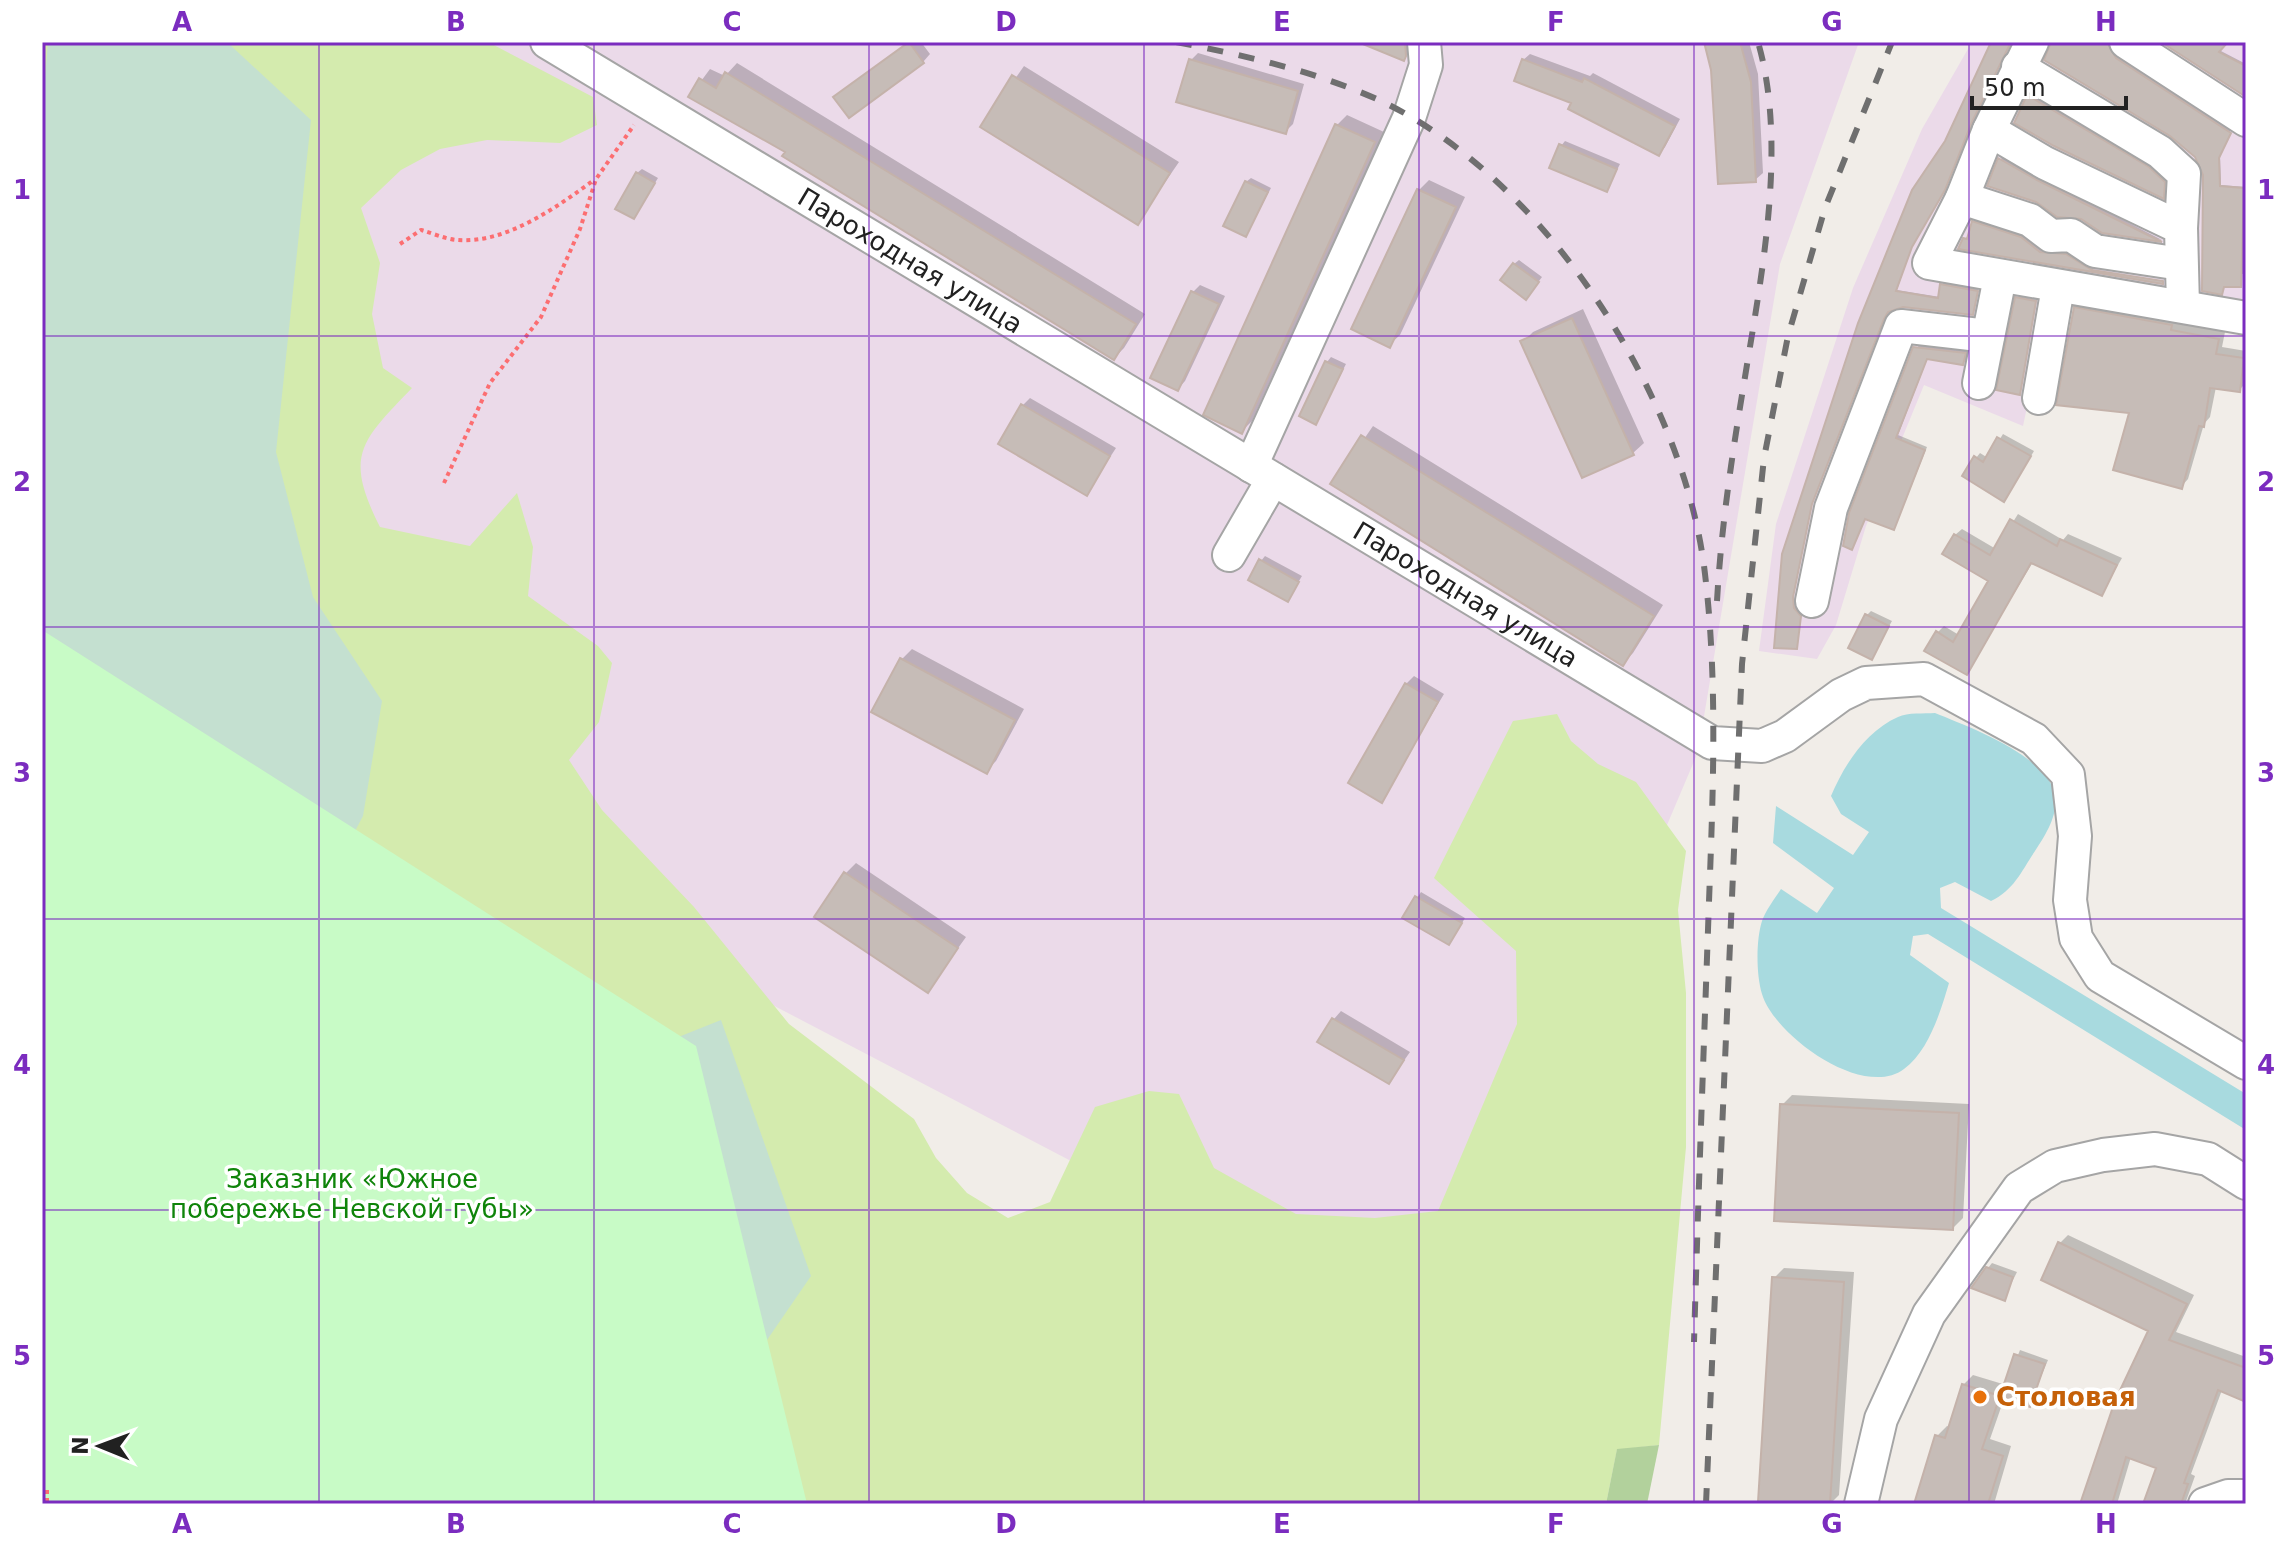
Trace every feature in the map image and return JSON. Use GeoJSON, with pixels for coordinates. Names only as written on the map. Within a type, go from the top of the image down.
{"type":"FeatureCollection","features":[{"type":"Feature","properties":{"kind":"street","name":"Пароходная улица"},"geometry":{"type":"LineString","coordinates":[[547,42],[1712,743],[1762,746],[1785,736],[1841,695],[1866,683],[1924,679],[2034,739],[2068,775],[2075,836],[2070,900],[2076,938],[2100,976],[2246,1063]]}},
{"type":"Feature","properties":{"kind":"street"},"geometry":{"type":"LineString","coordinates":[[1229,555],[1409,118],[1426,65],[1424,42]]}},
{"type":"Feature","properties":{"kind":"street"},"geometry":{"type":"LineString","coordinates":[[2126,42],[2246,120]]}},
{"type":"Feature","properties":{"kind":"street"},"geometry":{"type":"LineString","coordinates":[[2183,306],[2181,228],[2184,174],[2160,152],[2025,55],[1989,130],[1962,198],[1929,263],[2246,318]]}},
{"type":"Feature","properties":{"kind":"street"},"geometry":{"type":"LineString","coordinates":[[1989,130],[2045,163],[2181,228]]}},
{"type":"Feature","properties":{"kind":"street"},"geometry":{"type":"LineString","coordinates":[[1962,198],[2030,220],[2051,236],[2071,235],[2095,251],[2181,264]]}},
{"type":"Feature","properties":{"kind":"street"},"geometry":{"type":"LineString","coordinates":[[1979,383],[2000,277]]}},
{"type":"Feature","properties":{"kind":"street"},"geometry":{"type":"LineString","coordinates":[[2039,398],[2058,287]]}},
{"type":"Feature","properties":{"kind":"street"},"geometry":{"type":"LineString","coordinates":[[1812,601],[1831,508],[1901,326],[1988,336]]}},
{"type":"Feature","properties":{"kind":"street"},"geometry":{"type":"LineString","coordinates":[[1861,1504],[1881,1419],[1929,1314],[2019,1188],[2055,1166],[2103,1155],[2155,1149],[2208,1159],[2246,1183]]}},
{"type":"Feature","properties":{"kind":"street"},"geometry":{"type":"LineString","coordinates":[[2205,1504],[2228,1496],[2246,1496]]}},
{"type":"Feature","properties":{"kind":"path"},"geometry":{"type":"LineString","coordinates":[[444,483],[490,383],[541,317],[580,229],[596,179],[649,104]]}},
{"type":"Feature","properties":{"kind":"path"},"geometry":{"type":"LineString","coordinates":[[400,244],[421,230],[459,240],[502,233],[556,208],[596,179]]}},
{"type":"Feature","properties":{"kind":"path"},"geometry":{"type":"LineString","coordinates":[[47,1490],[47,1504]]}},
{"type":"Feature","properties":{"kind":"shaded area"},"geometry":{"type":"Polygon","coordinates":[[[42,42],[1859,42],[1780,264],[1698,752],[1442,1355],[42,623],[42,42]]]}},
{"type":"Feature","properties":{"kind":"shaded area"},"geometry":{"type":"Polygon","coordinates":[[[1972,42],[2246,42],[2246,304],[2055,275],[2023,426],[1924,385],[1866,526],[1836,625],[1817,659],[1759,651],[1776,524],[1853,288],[1922,129],[1972,42]]]}},
{"type":"Feature","properties":{"kind":"green space"},"geometry":{"type":"Polygon","coordinates":[[[42,42],[488,42],[593,97],[597,125],[560,143],[487,140],[440,149],[401,170],[361,208],[380,263],[372,314],[383,368],[412,388],[380,423],[363,451],[362,483],[369,503],[380,527],[470,546],[517,493],[533,547],[528,596],[598,646],[612,663],[599,722],[569,760],[602,810],[694,907],[789,1024],[914,1119],[936,1158],[967,1193],[1008,1218],[1050,1202],[1095,1107],[1149,1091],[1179,1094],[1214,1168],[1296,1214],[1375,1218],[1438,1211],[1517,1024],[1516,951],[1434,878],[1513,721],[1557,714],[1571,741],[1598,764],[1636,782],[1686,851],[1678,910],[1686,993],[1686,1147],[1659,1445],[1617,1450],[1606,1504],[42,1504],[42,42]]]}},
{"type":"Feature","properties":{"kind":"green space","name":"Заказник «Южное побережье Невской губы»"},"geometry":{"type":"Polygon","coordinates":[[[48,42],[227,42],[311,120],[276,452],[313,597],[382,701],[363,816],[327,884],[586,1074],[721,1020],[811,1276],[749,1366],[42,1298],[42,116],[48,42]]]}},
{"type":"Feature","properties":{"kind":"green space","name":"Заказник «Южное побережье Невской губы»"},"geometry":{"type":"Polygon","coordinates":[[[42,630],[696,1046],[807,1504],[42,1504],[42,630]]]}},
{"type":"Feature","properties":{"kind":"green space"},"geometry":{"type":"Polygon","coordinates":[[[1659,1445],[1647,1504],[1606,1504],[1617,1449],[1659,1445]]]}},
{"type":"Feature","properties":{"kind":"water"},"geometry":{"type":"Polygon","coordinates":[[[1935,713],[1986,734],[2022,755],[2049,780],[2056,802],[2047,832],[2006,892],[1991,901],[1955,882],[1940,888],[1941,908],[2246,1094],[2246,1130],[1928,934],[1913,936],[1910,955],[1949,983],[1927,1041],[1904,1069],[1887,1076],[1866,1076],[1844,1070],[1801,1044],[1770,1010],[1762,994],[1758,967],[1759,938],[1766,913],[1781,889],[1817,913],[1834,888],[1773,843],[1776,806],[1853,855],[1869,832],[1841,814],[1831,796],[1842,773],[1857,750],[1886,723],[1906,714],[1935,713]]]}},
{"type":"Feature","properties":{"kind":"building"},"geometry":{"type":"Polygon","coordinates":[[[909,42],[924,63],[849,118],[833,97],[909,42]]]}},
{"type":"Feature","properties":{"kind":"building"},"geometry":{"type":"Polygon","coordinates":[[[1358,42],[1405,42],[1406,56],[1404,61],[1358,42]]]}},
{"type":"Feature","properties":{"kind":"building"},"geometry":{"type":"Polygon","coordinates":[[[1704,42],[1740,42],[1751,82],[1756,182],[1718,184],[1711,70],[1704,42]]]}},
{"type":"Feature","properties":{"kind":"building"},"geometry":{"type":"Polygon","coordinates":[[[1991,42],[2011,42],[1972,122],[1945,190],[1912,247],[1896,291],[1938,298],[1940,284],[1978,291],[1973,315],[1903,307],[1888,312],[1812,504],[1793,597],[1794,608],[1801,616],[1797,649],[1774,648],[1782,554],[1858,323],[1912,190],[1945,141],[1991,42]]]}},
{"type":"Feature","properties":{"kind":"building"},"geometry":{"type":"Polygon","coordinates":[[[2051,42],[2107,42],[2116,58],[2231,133],[2219,158],[2220,186],[2244,188],[2241,287],[2224,287],[2222,295],[2202,291],[2203,175],[2195,157],[2170,136],[2044,60],[2051,42]]]}},
{"type":"Feature","properties":{"kind":"building"},"geometry":{"type":"Polygon","coordinates":[[[2161,42],[2228,42],[2219,52],[2246,66],[2246,97],[2161,42]]]}},
{"type":"Feature","properties":{"kind":"building"},"geometry":{"type":"Polygon","coordinates":[[[1189,59],[1298,91],[1286,134],[1176,102],[1189,59]]]}},
{"type":"Feature","properties":{"kind":"building"},"geometry":{"type":"Polygon","coordinates":[[[1522,59],[1582,82],[1584,78],[1675,126],[1659,156],[1568,109],[1571,103],[1514,81],[1522,59]]]}},
{"type":"Feature","properties":{"kind":"building"},"geometry":{"type":"Polygon","coordinates":[[[725,72],[1136,324],[1114,360],[782,156],[785,152],[688,97],[699,78],[716,88],[725,72]]]}},
{"type":"Feature","properties":{"kind":"building"},"geometry":{"type":"Polygon","coordinates":[[[1012,75],[1170,173],[1138,225],[980,127],[1012,75]]]}},
{"type":"Feature","properties":{"kind":"building"},"geometry":{"type":"Polygon","coordinates":[[[2027,95],[2149,167],[2165,182],[2164,199],[2054,146],[2014,123],[2027,95]]]}},
{"type":"Feature","properties":{"kind":"building"},"geometry":{"type":"Polygon","coordinates":[[[1335,124],[1375,142],[1242,434],[1203,415],[1335,124]]]}},
{"type":"Feature","properties":{"kind":"building"},"geometry":{"type":"Polygon","coordinates":[[[1559,144],[1617,169],[1607,192],[1549,168],[1559,144]]]}},
{"type":"Feature","properties":{"kind":"building"},"geometry":{"type":"Polygon","coordinates":[[[1998,158],[2162,242],[2102,233],[2081,219],[2057,217],[2036,202],[1987,186],[1998,158]]]}},
{"type":"Feature","properties":{"kind":"building"},"geometry":{"type":"Polygon","coordinates":[[[636,172],[655,183],[634,219],[615,209],[636,172]]]}},
{"type":"Feature","properties":{"kind":"building"},"geometry":{"type":"Polygon","coordinates":[[[1245,181],[1268,192],[1246,237],[1223,226],[1245,181]]]}},
{"type":"Feature","properties":{"kind":"building"},"geometry":{"type":"Polygon","coordinates":[[[1417,189],[1456,207],[1390,348],[1351,329],[1417,189]]]}},
{"type":"Feature","properties":{"kind":"building"},"geometry":{"type":"Polygon","coordinates":[[[1972,221],[2021,237],[2040,252],[2066,254],[2092,270],[2163,281],[2163,284],[1958,249],[1963,238],[1967,239],[1972,221]]]}},
{"type":"Feature","properties":{"kind":"building"},"geometry":{"type":"Polygon","coordinates":[[[1513,263],[1539,282],[1526,300],[1500,280],[1513,263]]]}},
{"type":"Feature","properties":{"kind":"building"},"geometry":{"type":"Polygon","coordinates":[[[1191,291],[1219,304],[1178,391],[1150,378],[1191,291]]]}},
{"type":"Feature","properties":{"kind":"building"},"geometry":{"type":"Polygon","coordinates":[[[2015,297],[2036,301],[2020,395],[1996,390],[2015,297]]]}},
{"type":"Feature","properties":{"kind":"building"},"geometry":{"type":"Polygon","coordinates":[[[2074,307],[2172,325],[2171,330],[2219,339],[2216,354],[2244,358],[2240,392],[2210,388],[2204,427],[2199,426],[2182,489],[2113,470],[2129,413],[2056,405],[2074,307]]]}},
{"type":"Feature","properties":{"kind":"building"},"geometry":{"type":"Polygon","coordinates":[[[1572,318],[1634,455],[1582,478],[1520,341],[1572,318]]]}},
{"type":"Feature","properties":{"kind":"building"},"geometry":{"type":"Polygon","coordinates":[[[1913,347],[1966,353],[1963,365],[1927,359],[1896,438],[1925,450],[1894,530],[1865,519],[1852,550],[1843,546],[1849,513],[1913,347]]]}},
{"type":"Feature","properties":{"kind":"building"},"geometry":{"type":"Polygon","coordinates":[[[1325,361],[1343,369],[1316,425],[1299,416],[1325,361]]]}},
{"type":"Feature","properties":{"kind":"building"},"geometry":{"type":"Polygon","coordinates":[[[1021,404],[1110,456],[1087,496],[998,444],[1021,404]]]}},
{"type":"Feature","properties":{"kind":"building"},"geometry":{"type":"Polygon","coordinates":[[[1361,435],[1654,616],[1623,666],[1330,484],[1361,435]]]}},
{"type":"Feature","properties":{"kind":"building"},"geometry":{"type":"Polygon","coordinates":[[[1997,437],[2031,456],[2004,502],[1962,476],[1974,456],[1983,462],[1997,437]]]}},
{"type":"Feature","properties":{"kind":"building"},"geometry":{"type":"Polygon","coordinates":[[[2010,519],[2057,546],[2060,539],[2117,565],[2102,596],[2031,563],[1967,675],[1924,651],[1936,631],[1953,642],[1988,581],[1942,554],[1954,534],[1990,555],[2010,519]]]}},
{"type":"Feature","properties":{"kind":"building"},"geometry":{"type":"Polygon","coordinates":[[[1259,559],[1299,582],[1288,602],[1248,580],[1259,559]]]}},
{"type":"Feature","properties":{"kind":"building"},"geometry":{"type":"Polygon","coordinates":[[[1865,614],[1889,626],[1872,660],[1848,648],[1865,614]]]}},
{"type":"Feature","properties":{"kind":"building"},"geometry":{"type":"Polygon","coordinates":[[[900,658],[1015,720],[987,774],[871,712],[900,658]]]}},
{"type":"Feature","properties":{"kind":"building"},"geometry":{"type":"Polygon","coordinates":[[[1405,683],[1438,702],[1382,803],[1348,783],[1405,683]]]}},
{"type":"Feature","properties":{"kind":"building"},"geometry":{"type":"Polygon","coordinates":[[[844,872],[958,948],[928,993],[814,917],[844,872]]]}},
{"type":"Feature","properties":{"kind":"building"},"geometry":{"type":"Polygon","coordinates":[[[1415,896],[1462,923],[1449,945],[1402,918],[1415,896]]]}},
{"type":"Feature","properties":{"kind":"building"},"geometry":{"type":"Polygon","coordinates":[[[1332,1018],[1404,1060],[1389,1084],[1317,1042],[1332,1018]]]}},
{"type":"Feature","properties":{"kind":"building"},"geometry":{"type":"Polygon","coordinates":[[[1780,1104],[1959,1113],[1953,1230],[1774,1221],[1780,1104]]]}},
{"type":"Feature","properties":{"kind":"building"},"geometry":{"type":"Polygon","coordinates":[[[2058,1242],[2187,1304],[2169,1340],[2246,1368],[2246,1402],[2218,1390],[2184,1483],[2188,1484],[2181,1504],[2143,1504],[2156,1468],[2126,1457],[2112,1504],[2080,1504],[2115,1401],[2148,1331],[2041,1280],[2058,1242]]]}},
{"type":"Feature","properties":{"kind":"building"},"geometry":{"type":"Polygon","coordinates":[[[1986,1267],[2013,1277],[2005,1301],[1971,1288],[1986,1267]]]}},
{"type":"Feature","properties":{"kind":"building"},"geometry":{"type":"Polygon","coordinates":[[[1772,1277],[1844,1282],[1830,1504],[1758,1502],[1772,1277]]]}},
{"type":"Feature","properties":{"kind":"building"},"geometry":{"type":"Polygon","coordinates":[[[2014,1354],[2045,1364],[2030,1407],[2000,1396],[2014,1354]]]}},
{"type":"Feature","properties":{"kind":"building"},"geometry":{"type":"Polygon","coordinates":[[[1962,1384],[2000,1396],[1982,1449],[2003,1456],[1988,1504],[1914,1504],[1935,1435],[1945,1438],[1962,1384]]]}},
{"type":"Feature","properties":{"kind":"railway"},"geometry":{"type":"LineString","coordinates":[[1176,42],[1255,59],[1331,81],[1381,101],[1441,136],[1498,182],[1550,238],[1597,300],[1637,366],[1669,436],[1692,506],[1705,574],[1712,663],[1712,797],[1694,1342]]}},
{"type":"Feature","properties":{"kind":"railway"},"geometry":{"type":"LineString","coordinates":[[1717,601],[1735,437],[1769,212],[1771,124],[1767,82],[1758,42]]}},
{"type":"Feature","properties":{"kind":"railway"},"geometry":{"type":"LineString","coordinates":[[1706,1504],[1742,664],[1764,458],[1788,336],[1825,208],[1892,42]]}},
{"type":"Feature","properties":{"kind":"place","name":"Столовая"},"geometry":{"type":"Point","coordinates":[1980,1397]}}]}
